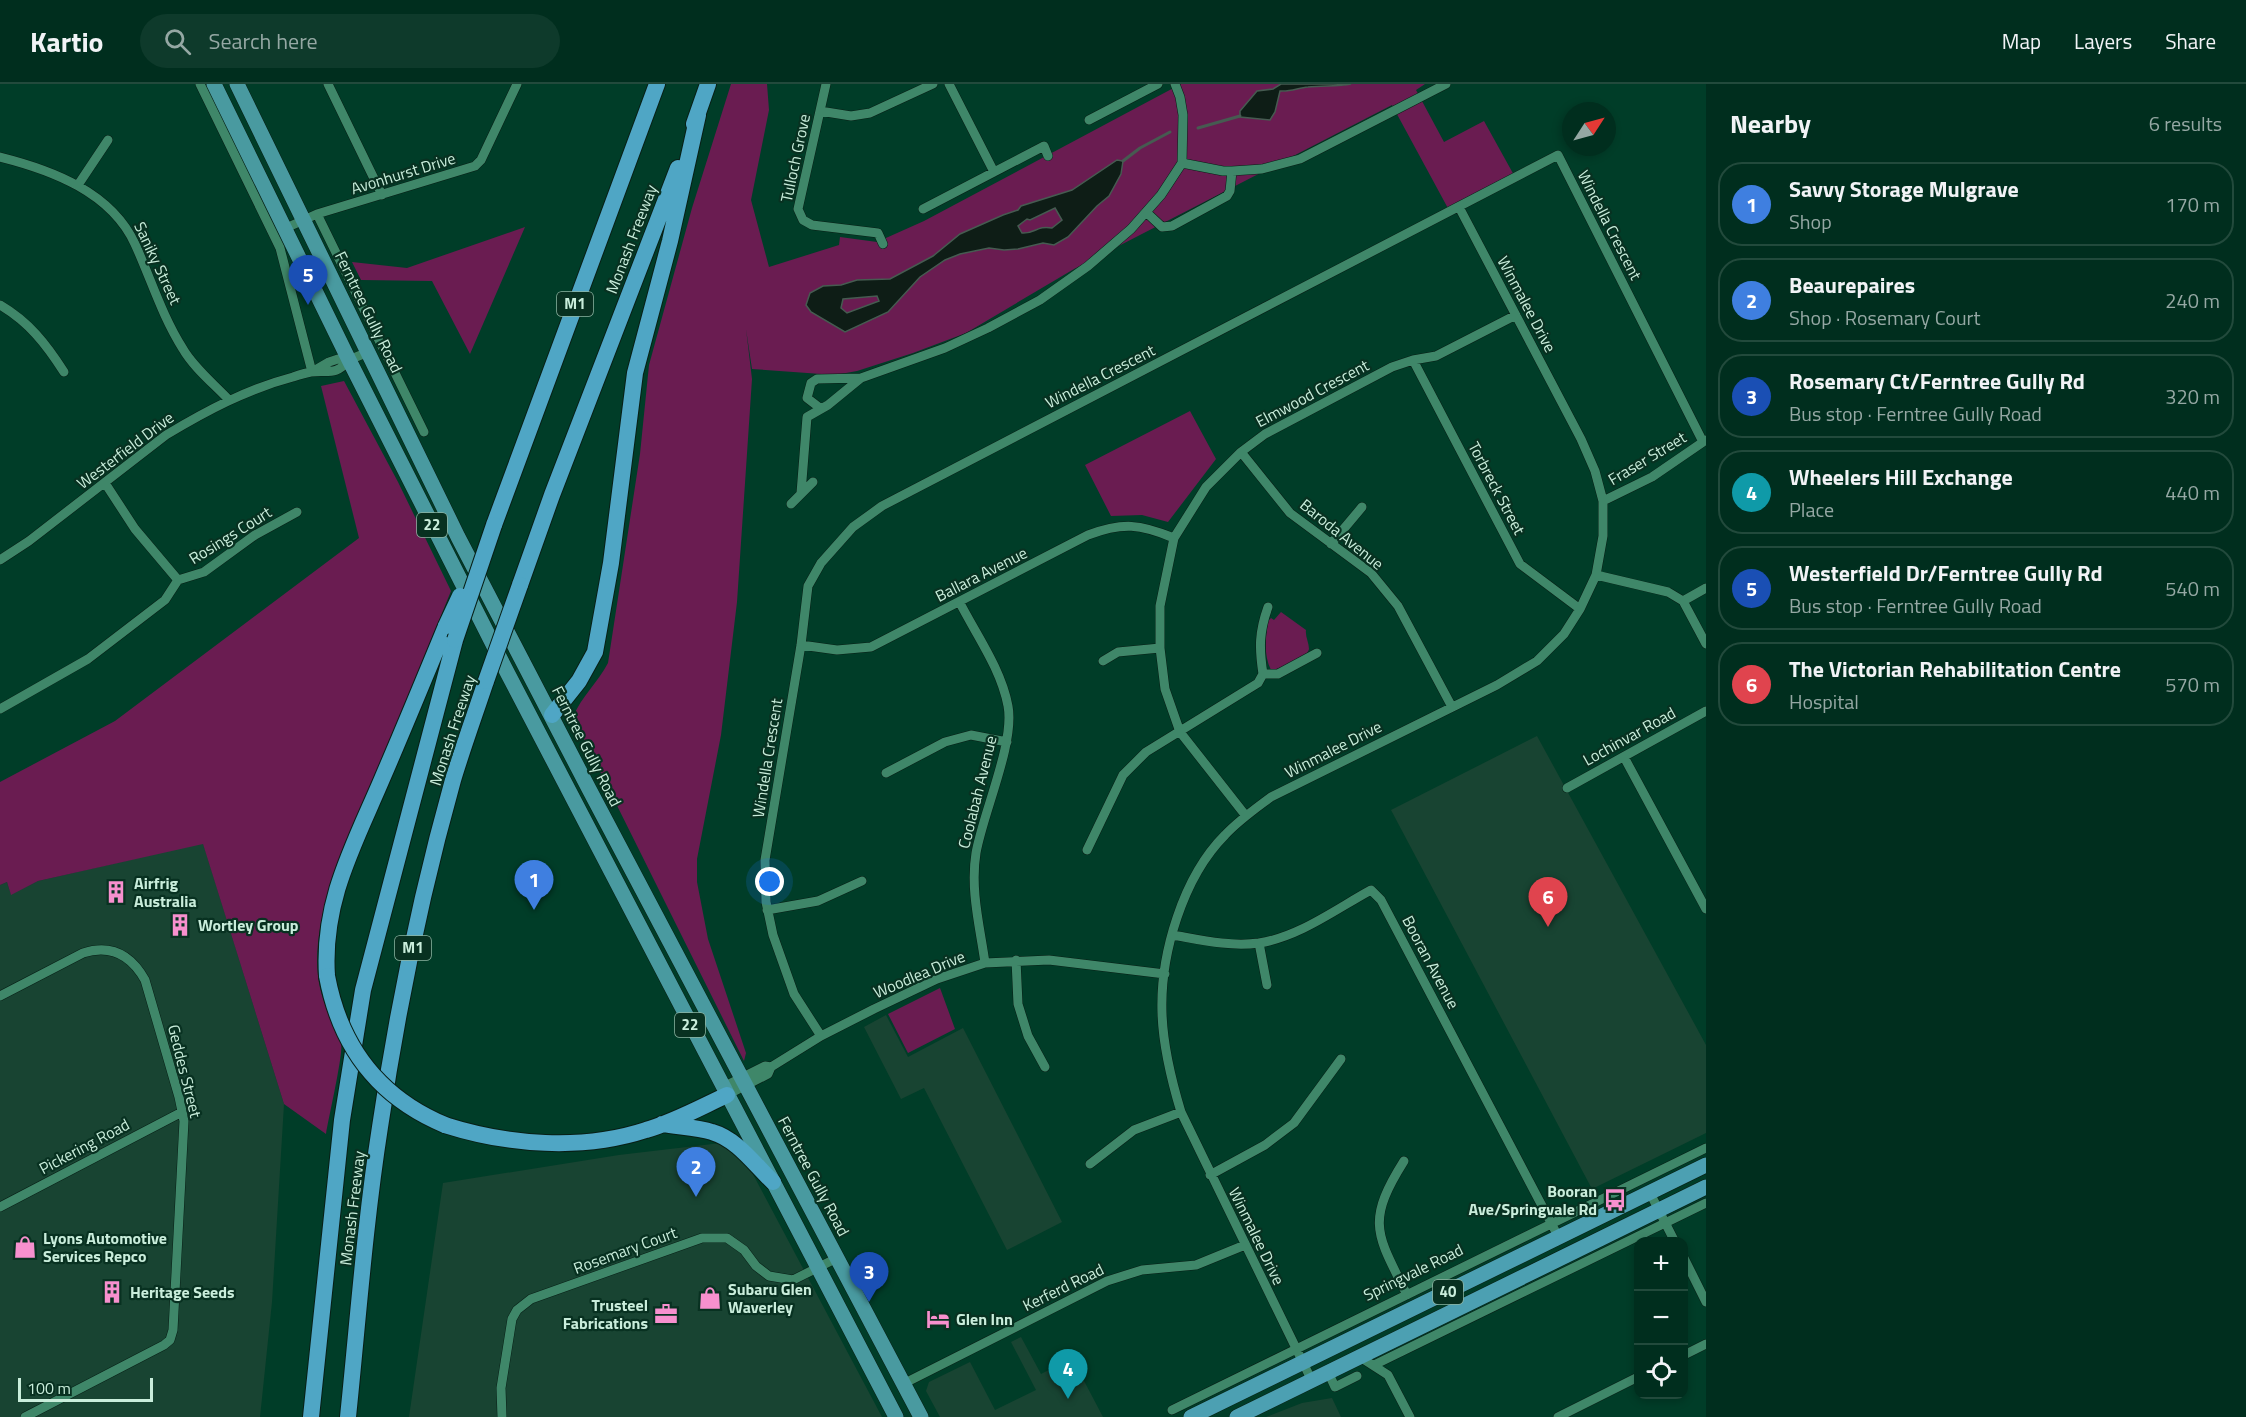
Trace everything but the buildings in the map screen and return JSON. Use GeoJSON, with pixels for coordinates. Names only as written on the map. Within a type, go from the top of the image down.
{"type":"FeatureCollection","features":[{"type":"Feature","properties":{"kind":"highway","name":"Monash Freeway"},"geometry":{"type":"LineString","coordinates":[[311,1417],[342,1120],[363,990],[450,633],[494,525],[657,84]]}},
{"type":"Feature","properties":{"kind":"highway","name":"Monash Freeway"},"geometry":{"type":"LineString","coordinates":[[348,1417],[379,1128],[394,1038],[426,882],[454,778],[556,484],[708,84]]}},
{"type":"Feature","properties":{"kind":"highway"},"geometry":{"type":"LineString","coordinates":[[552,715],[579,681],[595,652],[611,563],[635,372],[670,241],[698,115]]}},
{"type":"Feature","properties":{"kind":"highway"},"geometry":{"type":"LineString","coordinates":[[450,633],[341,876],[328,923],[327,976],[333,1004],[342,1029],[362,1062],[396,1097],[417,1112],[445,1125],[494,1138],[528,1142],[565,1142],[598,1140],[630,1134],[662,1124],[725,1091]]}},
{"type":"Feature","properties":{"kind":"highway"},"geometry":{"type":"LineString","coordinates":[[662,1124],[712,1131],[737,1146],[773,1182]]}},
{"type":"Feature","properties":{"kind":"highway","name":"Springvale Road"},"geometry":{"type":"LineString","coordinates":[[1191,1417],[1299,1356],[1559,1238],[1706,1165]]}},
{"type":"Feature","properties":{"kind":"highway","name":"40"},"geometry":{"type":"LineString","coordinates":[[1237,1417],[1328,1372],[1662,1217],[1706,1187]]}},
{"type":"Feature","properties":{"kind":"main road","name":"22"},"geometry":{"type":"LineString","coordinates":[[214,84],[286,228],[348,360],[508,674],[896,1417]]}},
{"type":"Feature","properties":{"kind":"main road","name":"Ferntree Gully Road"},"geometry":{"type":"LineString","coordinates":[[237,84],[311,217],[351,318],[458,537],[921,1417]]}},
{"type":"Feature","properties":{"kind":"street"},"geometry":{"type":"LineString","coordinates":[[200,84],[280,248],[312,372]]}},
{"type":"Feature","properties":{"kind":"street"},"geometry":{"type":"LineString","coordinates":[[328,84],[382,195]]}},
{"type":"Feature","properties":{"kind":"street","name":"Avonhurst Drive"},"geometry":{"type":"LineString","coordinates":[[286,228],[311,217],[475,165],[482,160],[517,84]]}},
{"type":"Feature","properties":{"kind":"street","name":"Tulloch Grove"},"geometry":{"type":"LineString","coordinates":[[826,84],[798,209],[803,220],[812,225],[878,233],[883,244]]}},
{"type":"Feature","properties":{"kind":"street"},"geometry":{"type":"LineString","coordinates":[[820,111],[851,116],[870,113],[933,84]]}},
{"type":"Feature","properties":{"kind":"street"},"geometry":{"type":"LineString","coordinates":[[949,84],[994,172]]}},
{"type":"Feature","properties":{"kind":"street"},"geometry":{"type":"LineString","coordinates":[[1089,120],[1158,84]]}},
{"type":"Feature","properties":{"kind":"street"},"geometry":{"type":"LineString","coordinates":[[801,493],[807,398],[811,383],[818,379],[861,378],[945,348],[1040,300],[1088,266],[1131,229],[1161,195],[1182,163],[1184,115],[1175,84]]}},
{"type":"Feature","properties":{"kind":"street"},"geometry":{"type":"LineString","coordinates":[[1182,163],[1223,171],[1262,170],[1300,159],[1446,84]]}},
{"type":"Feature","properties":{"kind":"street"},"geometry":{"type":"LineString","coordinates":[[78,185],[108,140]]}},
{"type":"Feature","properties":{"kind":"street"},"geometry":{"type":"LineString","coordinates":[[923,209],[1044,147],[1048,156]]}},
{"type":"Feature","properties":{"kind":"street","name":"Windella Crescent"},"geometry":{"type":"LineString","coordinates":[[821,1036],[788,981],[767,910],[765,860],[801,645],[808,586],[821,563],[853,528],[882,506],[1558,155],[1704,441]]}},
{"type":"Feature","properties":{"kind":"street","name":"Saniky Street"},"geometry":{"type":"LineString","coordinates":[[0,157],[25,163],[78,185],[105,204],[122,222],[134,242],[170,326],[184,351],[229,400]]}},
{"type":"Feature","properties":{"kind":"street"},"geometry":{"type":"LineString","coordinates":[[1146,212],[1162,227],[1172,226],[1227,196],[1230,191],[1232,171]]}},
{"type":"Feature","properties":{"kind":"street","name":"Winmalee Drive"},"geometry":{"type":"LineString","coordinates":[[1312,1381],[1181,1112],[1169,1070],[1166,1047],[1162,1012],[1165,974],[1173,935],[1185,895],[1196,873],[1224,836],[1271,797],[1497,685],[1537,661],[1564,634],[1580,609],[1596,575],[1603,536],[1603,501],[1595,471],[1581,439],[1459,207]]}},
{"type":"Feature","properties":{"kind":"street"},"geometry":{"type":"LineString","coordinates":[[311,217],[357,296],[424,432]]}},
{"type":"Feature","properties":{"kind":"street"},"geometry":{"type":"LineString","coordinates":[[351,318],[357,296]]}},
{"type":"Feature","properties":{"kind":"street"},"geometry":{"type":"LineString","coordinates":[[0,305],[30,326],[45,343],[64,372]]}},
{"type":"Feature","properties":{"kind":"street","name":"Elmwood Crescent"},"geometry":{"type":"LineString","coordinates":[[1246,816],[1180,732],[1165,689],[1160,648],[1160,606],[1174,538],[1206,487],[1241,452],[1265,434],[1392,367],[1436,356],[1516,315]]}},
{"type":"Feature","properties":{"kind":"street","name":"Westerfield Drive"},"geometry":{"type":"LineString","coordinates":[[0,560],[29,542],[166,435],[229,400],[268,383],[312,372],[326,373],[338,370],[348,360],[368,352]]}},
{"type":"Feature","properties":{"kind":"street","name":"Torbreck Street"},"geometry":{"type":"LineString","coordinates":[[1413,360],[1520,564],[1580,609]]}},
{"type":"Feature","properties":{"kind":"street"},"geometry":{"type":"LineString","coordinates":[[807,417],[828,405],[861,378]]}},
{"type":"Feature","properties":{"kind":"street"},"geometry":{"type":"LineString","coordinates":[[807,398],[820,408]]}},
{"type":"Feature","properties":{"kind":"street","name":"Fraser Street"},"geometry":{"type":"LineString","coordinates":[[1603,501],[1652,477],[1704,441]]}},
{"type":"Feature","properties":{"kind":"street","name":"Baroda Avenue"},"geometry":{"type":"LineString","coordinates":[[1241,452],[1290,513],[1371,573],[1398,606],[1452,707]]}},
{"type":"Feature","properties":{"kind":"street"},"geometry":{"type":"LineString","coordinates":[[790,504],[813,482]]}},
{"type":"Feature","properties":{"kind":"street"},"geometry":{"type":"LineString","coordinates":[[0,709],[88,659],[165,600],[178,580],[135,529],[105,483]]}},
{"type":"Feature","properties":{"kind":"street"},"geometry":{"type":"LineString","coordinates":[[1331,544],[1362,507]]}},
{"type":"Feature","properties":{"kind":"street","name":"Rosings Court"},"geometry":{"type":"LineString","coordinates":[[178,580],[204,572],[255,535],[297,512]]}},
{"type":"Feature","properties":{"kind":"street","name":"Ballara Avenue"},"geometry":{"type":"LineString","coordinates":[[801,645],[837,650],[871,647],[1088,535],[1111,526],[1146,526],[1174,538]]}},
{"type":"Feature","properties":{"kind":"street"},"geometry":{"type":"LineString","coordinates":[[1596,575],[1668,592],[1683,601],[1706,644]]}},
{"type":"Feature","properties":{"kind":"street"},"geometry":{"type":"LineString","coordinates":[[1683,601],[1706,588]]}},
{"type":"Feature","properties":{"kind":"street","name":"Coolabah Avenue"},"geometry":{"type":"LineString","coordinates":[[960,603],[1002,682],[1009,709],[1007,742],[975,856],[974,890],[985,963]]}},
{"type":"Feature","properties":{"kind":"street"},"geometry":{"type":"LineString","coordinates":[[1087,850],[1122,775],[1146,752],[1258,683],[1263,674],[1260,652],[1261,628],[1268,607]]}},
{"type":"Feature","properties":{"kind":"street"},"geometry":{"type":"LineString","coordinates":[[1103,661],[1118,652],[1160,648]]}},
{"type":"Feature","properties":{"kind":"street"},"geometry":{"type":"LineString","coordinates":[[1263,674],[1278,674],[1317,653]]}},
{"type":"Feature","properties":{"kind":"street","name":"Lochinvar Road"},"geometry":{"type":"LineString","coordinates":[[1567,788],[1706,711]]}},
{"type":"Feature","properties":{"kind":"street"},"geometry":{"type":"LineString","coordinates":[[886,773],[945,742],[971,735],[1007,742]]}},
{"type":"Feature","properties":{"kind":"street"},"geometry":{"type":"LineString","coordinates":[[1624,757],[1706,909]]}},
{"type":"Feature","properties":{"kind":"street"},"geometry":{"type":"LineString","coordinates":[[767,910],[818,901],[862,880]]}},
{"type":"Feature","properties":{"kind":"street","name":"Booran Avenue"},"geometry":{"type":"LineString","coordinates":[[1173,935],[1217,944],[1259,943],[1306,927],[1371,891],[1381,900],[1559,1238]]}},
{"type":"Feature","properties":{"kind":"street"},"geometry":{"type":"LineString","coordinates":[[1259,943],[1267,985]]}},
{"type":"Feature","properties":{"kind":"street","name":"Geddes Street"},"geometry":{"type":"LineString","coordinates":[[0,996],[83,953],[96,949],[109,950],[123,955],[138,966],[145,980],[182,1112],[184,1133],[170,1340],[25,1417]]}},
{"type":"Feature","properties":{"kind":"street"},"geometry":{"type":"LineString","coordinates":[[1016,960],[1018,1004],[1028,1036],[1045,1067]]}},
{"type":"Feature","properties":{"kind":"street","name":"Woodlea Drive"},"geometry":{"type":"LineString","coordinates":[[725,1091],[745,1081],[768,1074],[771,1067],[821,1036],[938,979],[985,963],[1049,960],[1165,974]]}},
{"type":"Feature","properties":{"kind":"street"},"geometry":{"type":"LineString","coordinates":[[1210,1175],[1265,1145],[1294,1123],[1341,1059]]}},
{"type":"Feature","properties":{"kind":"street","name":"Pickering Road"},"geometry":{"type":"LineString","coordinates":[[0,1207],[182,1112]]}},
{"type":"Feature","properties":{"kind":"street"},"geometry":{"type":"LineString","coordinates":[[1090,1164],[1134,1130],[1181,1112]]}},
{"type":"Feature","properties":{"kind":"street","name":"Springvale Road"},"geometry":{"type":"LineString","coordinates":[[1172,1410],[1299,1356],[1407,1295],[1706,1148]]}},
{"type":"Feature","properties":{"kind":"street"},"geometry":{"type":"LineString","coordinates":[[1404,1161],[1387,1187],[1379,1210],[1383,1245],[1407,1295]]}},
{"type":"Feature","properties":{"kind":"street"},"geometry":{"type":"LineString","coordinates":[[1671,1166],[1671,1182]]}},
{"type":"Feature","properties":{"kind":"street"},"geometry":{"type":"LineString","coordinates":[[1650,1193],[1672,1237]]}},
{"type":"Feature","properties":{"kind":"street"},"geometry":{"type":"LineString","coordinates":[[1374,1365],[1662,1217],[1706,1203]]}},
{"type":"Feature","properties":{"kind":"street","name":"Rosemary Court"},"geometry":{"type":"LineString","coordinates":[[502,1417],[501,1388],[512,1319],[517,1310],[531,1299],[702,1238],[727,1238],[744,1250],[756,1266],[769,1276],[793,1280],[837,1258]]}},
{"type":"Feature","properties":{"kind":"street","name":"Kerferd Road"},"geometry":{"type":"LineString","coordinates":[[903,1384],[1107,1281],[1142,1270],[1196,1265],[1245,1245]]}},
{"type":"Feature","properties":{"kind":"street"},"geometry":{"type":"LineString","coordinates":[[1688,1268],[1706,1302]]}},
{"type":"Feature","properties":{"kind":"street"},"geometry":{"type":"LineString","coordinates":[[1688,1353],[1706,1344]]}},
{"type":"Feature","properties":{"kind":"street"},"geometry":{"type":"LineString","coordinates":[[1388,1375],[1391,1356]]}},
{"type":"Feature","properties":{"kind":"street"},"geometry":{"type":"LineString","coordinates":[[1360,1357],[1388,1375],[1410,1417]]}},
{"type":"Feature","properties":{"kind":"street"},"geometry":{"type":"LineString","coordinates":[[1328,1372],[1335,1387],[1357,1376]]}},
{"type":"Feature","properties":{"kind":"street"},"geometry":{"type":"LineString","coordinates":[[1558,1417],[1634,1379]]}},
{"type":"Feature","properties":{"kind":"shaded area"},"geometry":{"type":"Polygon","coordinates":[[[731,84],[767,84],[769,110],[751,200],[769,267],[839,245],[840,237],[877,242],[924,221],[1181,84],[1425,84],[1416,90],[1444,142],[1484,121],[1515,177],[1450,212],[1392,105],[1074,269],[966,333],[913,353],[857,371],[835,375],[752,369],[746,329],[752,379],[737,602],[721,735],[697,859],[697,882],[708,939],[746,1053],[744,1061],[573,717],[608,663],[640,454],[649,365],[692,208],[731,84]]]}},
{"type":"Feature","properties":{"kind":"shaded area"},"geometry":{"type":"Polygon","coordinates":[[[1281,84],[1351,84],[1280,91],[1275,112],[1270,120],[1240,117],[1240,111],[1257,91],[1273,89],[1281,84]]]}},
{"type":"Feature","properties":{"kind":"shaded area"},"geometry":{"type":"Polygon","coordinates":[[[1117,160],[1123,161],[1121,174],[1109,196],[1068,237],[1054,245],[1043,243],[1004,250],[989,248],[960,254],[945,260],[920,277],[888,312],[845,332],[811,312],[806,305],[810,293],[823,286],[841,285],[857,280],[890,279],[933,256],[960,234],[1018,210],[1021,206],[1072,190],[1117,160]],[[1055,208],[1030,220],[1027,219],[1018,226],[1022,233],[1052,228],[1062,220],[1055,208]],[[877,296],[843,299],[841,308],[847,313],[879,301],[877,296]]]}},
{"type":"Feature","properties":{"kind":"shaded area"},"geometry":{"type":"Polygon","coordinates":[[[525,227],[470,354],[432,281],[361,280],[352,262],[407,268],[525,227]]]}},
{"type":"Feature","properties":{"kind":"shaded area"},"geometry":{"type":"Polygon","coordinates":[[[344,381],[398,482],[451,591],[328,893],[322,916],[317,952],[318,976],[322,995],[341,1043],[326,1134],[284,1104],[203,844],[38,881],[11,895],[7,882],[0,885],[0,782],[115,721],[359,538],[321,386],[344,381]]]}},
{"type":"Feature","properties":{"kind":"shaded area"},"geometry":{"type":"Polygon","coordinates":[[[1190,411],[1216,459],[1168,522],[1142,515],[1111,516],[1085,465],[1190,411]]]}},
{"type":"Feature","properties":{"kind":"shaded area"},"geometry":{"type":"Polygon","coordinates":[[[1281,612],[1306,630],[1309,649],[1298,659],[1271,670],[1266,652],[1268,621],[1271,618],[1274,620],[1281,612]]]}},
{"type":"Feature","properties":{"kind":"shaded area"},"geometry":{"type":"Polygon","coordinates":[[[1537,736],[1706,1045],[1706,1133],[1592,1189],[1391,810],[1537,736]]]}},
{"type":"Feature","properties":{"kind":"shaded area"},"geometry":{"type":"Polygon","coordinates":[[[203,843],[284,1104],[272,1302],[260,1417],[0,1417],[0,885],[7,882],[11,894],[38,881],[203,843]]]}},
{"type":"Feature","properties":{"kind":"shaded area"},"geometry":{"type":"Polygon","coordinates":[[[940,988],[955,1029],[908,1053],[888,1014],[940,988]]]}},
{"type":"Feature","properties":{"kind":"shaded area"},"geometry":{"type":"Polygon","coordinates":[[[886,1015],[908,1057],[963,1028],[1062,1222],[1007,1250],[924,1088],[901,1099],[864,1027],[886,1015]]]}},
{"type":"Feature","properties":{"kind":"shaded area"},"geometry":{"type":"Polygon","coordinates":[[[721,1143],[748,1165],[882,1417],[409,1417],[443,1183],[619,1155],[721,1143]]]}},
{"type":"Feature","properties":{"kind":"shaded area"},"geometry":{"type":"Polygon","coordinates":[[[1021,1337],[1041,1374],[1072,1358],[1103,1417],[940,1417],[926,1391],[929,1382],[970,1362],[995,1410],[1036,1390],[1011,1342],[1021,1337]]]}},
{"type":"Feature","properties":{"kind":"shaded area"},"geometry":{"type":"Polygon","coordinates":[[[1332,1398],[1341,1417],[1266,1417],[1302,1403],[1332,1398]]]}},
{"type":"Feature","properties":{"kind":"waterway"},"geometry":{"type":"LineString","coordinates":[[1198,128],[1240,116]]}},
{"type":"Feature","properties":{"kind":"waterway"},"geometry":{"type":"LineString","coordinates":[[1123,161],[1140,148],[1170,132]]}},
{"type":"Feature","properties":{"kind":"place","name":"Westerfield Dr/Ferntree Gully Rd"},"geometry":{"type":"Point","coordinates":[308,305]}},
{"type":"Feature","properties":{"kind":"place","name":"Airfrig Australia"},"geometry":{"type":"Point","coordinates":[116,892]}},
{"type":"Feature","properties":{"kind":"place","name":"Savvy Storage Mulgrave"},"geometry":{"type":"Point","coordinates":[534,910]}},
{"type":"Feature","properties":{"kind":"place","name":"Wortley Group"},"geometry":{"type":"Point","coordinates":[180,925]}},
{"type":"Feature","properties":{"kind":"place","name":"The Victorian Rehabilitation Centre"},"geometry":{"type":"Point","coordinates":[1548,927]}},
{"type":"Feature","properties":{"kind":"place","name":"Beaurepaires"},"geometry":{"type":"Point","coordinates":[696,1197]}},
{"type":"Feature","properties":{"kind":"place","name":"Booran Ave/Springvale Rd"},"geometry":{"type":"Point","coordinates":[1615,1200]}},
{"type":"Feature","properties":{"kind":"place","name":"Lyons Automotive Services Repco"},"geometry":{"type":"Point","coordinates":[25,1247]}},
{"type":"Feature","properties":{"kind":"place","name":"Heritage Seeds"},"geometry":{"type":"Point","coordinates":[112,1292]}},
{"type":"Feature","properties":{"kind":"place","name":"Subaru Glen Waverley"},"geometry":{"type":"Point","coordinates":[710,1298]}},
{"type":"Feature","properties":{"kind":"place","name":"Rosemary Ct/Ferntree Gully Rd"},"geometry":{"type":"Point","coordinates":[869,1302]}},
{"type":"Feature","properties":{"kind":"place","name":"Trusteel Fabrications"},"geometry":{"type":"Point","coordinates":[666,1314]}},
{"type":"Feature","properties":{"kind":"place","name":"Glen Inn"},"geometry":{"type":"Point","coordinates":[938,1319]}},
{"type":"Feature","properties":{"kind":"place","name":"Wheelers Hill Exchange"},"geometry":{"type":"Point","coordinates":[1068,1399]}}]}
